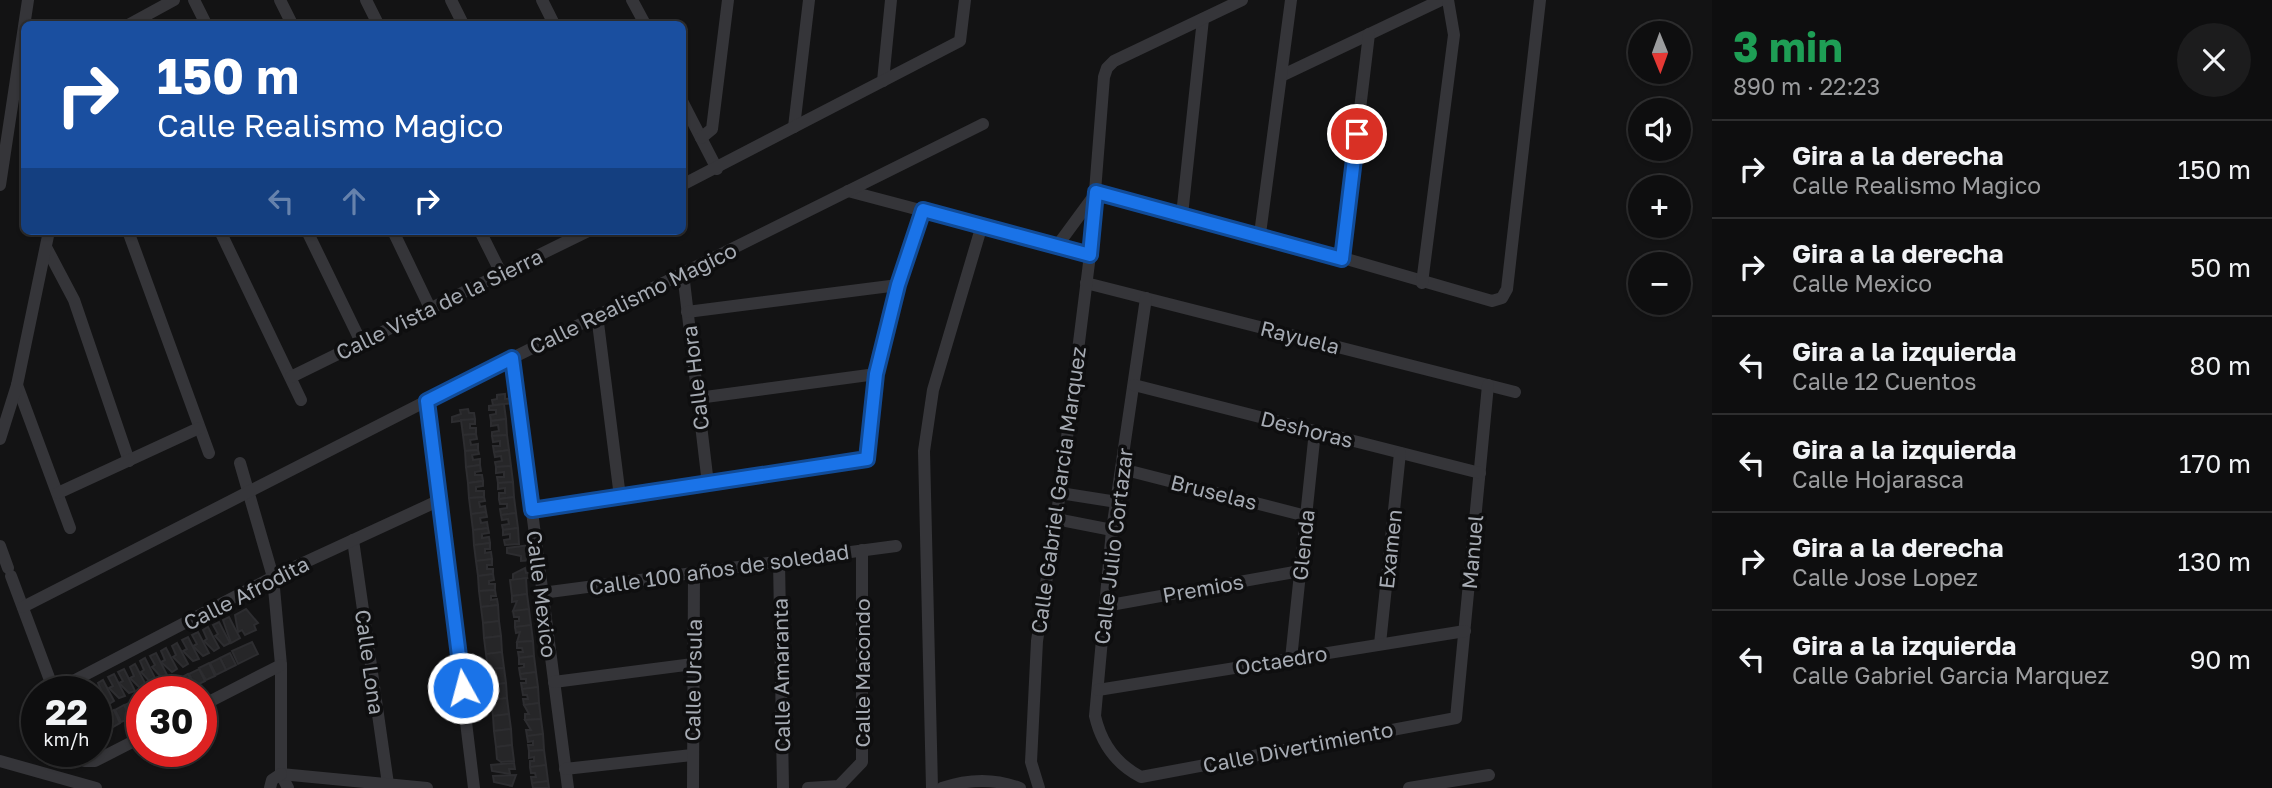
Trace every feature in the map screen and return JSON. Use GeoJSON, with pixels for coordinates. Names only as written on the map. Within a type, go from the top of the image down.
{"type":"FeatureCollection","features":[{"type":"Feature","properties":{"kind":"street"},"geometry":{"type":"LineString","coordinates":[[25,21],[27,0]]}},
{"type":"Feature","properties":{"kind":"street"},"geometry":{"type":"LineString","coordinates":[[136,21],[174,0]]}},
{"type":"Feature","properties":{"kind":"street"},"geometry":{"type":"LineString","coordinates":[[194,0],[204,21]]}},
{"type":"Feature","properties":{"kind":"street"},"geometry":{"type":"LineString","coordinates":[[280,0],[290,21]]}},
{"type":"Feature","properties":{"kind":"street"},"geometry":{"type":"LineString","coordinates":[[366,0],[376,21]]}},
{"type":"Feature","properties":{"kind":"street"},"geometry":{"type":"LineString","coordinates":[[451,0],[462,21]]}},
{"type":"Feature","properties":{"kind":"street"},"geometry":{"type":"LineString","coordinates":[[542,0],[552,21]]}},
{"type":"Feature","properties":{"kind":"street"},"geometry":{"type":"LineString","coordinates":[[643,21],[635,5],[647,0]]}},
{"type":"Feature","properties":{"kind":"street"},"geometry":{"type":"LineString","coordinates":[[701,138],[712,129],[728,0]]}},
{"type":"Feature","properties":{"kind":"street"},"geometry":{"type":"LineString","coordinates":[[794,127],[809,0]]}},
{"type":"Feature","properties":{"kind":"street"},"geometry":{"type":"LineString","coordinates":[[883,81],[891,0]]}},
{"type":"Feature","properties":{"kind":"street"},"geometry":{"type":"LineString","coordinates":[[686,183],[960,41],[965,0]]}},
{"type":"Feature","properties":{"kind":"street"},"geometry":{"type":"LineString","coordinates":[[1182,215],[1203,19],[1242,0]]}},
{"type":"Feature","properties":{"kind":"street"},"geometry":{"type":"LineString","coordinates":[[1260,234],[1292,0]]}},
{"type":"Feature","properties":{"kind":"street"},"geometry":{"type":"LineString","coordinates":[[1281,76],[1441,0]]}},
{"type":"Feature","properties":{"kind":"street"},"geometry":{"type":"LineString","coordinates":[[1422,283],[1454,35],[1448,0]]}},
{"type":"Feature","properties":{"kind":"street"},"geometry":{"type":"LineString","coordinates":[[1057,246],[1096,192],[1260,234],[1422,283],[1492,301],[1502,298],[1507,289],[1540,0]]}},
{"type":"Feature","properties":{"kind":"street","name":"Calle Gabriel Garcia Marquez"},"geometry":{"type":"LineString","coordinates":[[1039,788],[1031,762],[1037,641],[1060,493],[1090,255],[1107,68],[1203,19]]}},
{"type":"Feature","properties":{"kind":"street"},"geometry":{"type":"LineString","coordinates":[[1342,259],[1369,34]]}},
{"type":"Feature","properties":{"kind":"street"},"geometry":{"type":"LineString","coordinates":[[0,185],[13,92],[21,60]]}},
{"type":"Feature","properties":{"kind":"street"},"geometry":{"type":"LineString","coordinates":[[13,92],[21,103]]}},
{"type":"Feature","properties":{"kind":"street"},"geometry":{"type":"LineString","coordinates":[[686,108],[717,169]]}},
{"type":"Feature","properties":{"kind":"street","name":"Calle Realismo Magico"},"geometry":{"type":"LineString","coordinates":[[23,607],[597,315],[983,124]]}},
{"type":"Feature","properties":{"kind":"street"},"geometry":{"type":"LineString","coordinates":[[849,191],[1090,255]]}},
{"type":"Feature","properties":{"kind":"street"},"geometry":{"type":"LineString","coordinates":[[532,510],[867,459],[876,374],[898,285],[923,210]]}},
{"type":"Feature","properties":{"kind":"street"},"geometry":{"type":"LineString","coordinates":[[932,788],[924,451],[933,390],[982,225]]}},
{"type":"Feature","properties":{"kind":"street"},"geometry":{"type":"LineString","coordinates":[[0,439],[17,385],[48,235]]}},
{"type":"Feature","properties":{"kind":"street"},"geometry":{"type":"LineString","coordinates":[[129,235],[209,453]]}},
{"type":"Feature","properties":{"kind":"street"},"geometry":{"type":"LineString","coordinates":[[221,235],[302,400]]}},
{"type":"Feature","properties":{"kind":"street"},"geometry":{"type":"LineString","coordinates":[[309,235],[361,342]]}},
{"type":"Feature","properties":{"kind":"street"},"geometry":{"type":"LineString","coordinates":[[395,235],[430,308]]}},
{"type":"Feature","properties":{"kind":"street"},"geometry":{"type":"LineString","coordinates":[[482,235],[501,273]]}},
{"type":"Feature","properties":{"kind":"street","name":"Calle Vista de la Sierra"},"geometry":{"type":"LineString","coordinates":[[291,377],[501,273],[567,236]]}},
{"type":"Feature","properties":{"kind":"street"},"geometry":{"type":"LineString","coordinates":[[46,247],[74,300],[129,461]]}},
{"type":"Feature","properties":{"kind":"street","name":"Calle Hora"},"geometry":{"type":"LineString","coordinates":[[683,273],[708,484]]}},
{"type":"Feature","properties":{"kind":"street","name":"Rayuela"},"geometry":{"type":"LineString","coordinates":[[1086,283],[1515,392]]}},
{"type":"Feature","properties":{"kind":"street"},"geometry":{"type":"LineString","coordinates":[[687,312],[898,285]]}},
{"type":"Feature","properties":{"kind":"street","name":"Calle Julio Cortazar"},"geometry":{"type":"LineString","coordinates":[[1140,777],[1125,769],[1100,734],[1095,716],[1112,530],[1146,298]]}},
{"type":"Feature","properties":{"kind":"street"},"geometry":{"type":"LineString","coordinates":[[597,315],[620,497]]}},
{"type":"Feature","properties":{"kind":"street","name":"Calle Mexico"},"geometry":{"type":"LineString","coordinates":[[512,358],[568,788]]}},
{"type":"Feature","properties":{"kind":"street"},"geometry":{"type":"LineString","coordinates":[[698,398],[876,374]]}},
{"type":"Feature","properties":{"kind":"street"},"geometry":{"type":"LineString","coordinates":[[17,385],[69,528]]}},
{"type":"Feature","properties":{"kind":"street","name":"Deshoras"},"geometry":{"type":"LineString","coordinates":[[1133,385],[1480,473]]}},
{"type":"Feature","properties":{"kind":"street","name":"Manuel"},"geometry":{"type":"LineString","coordinates":[[1456,718],[1488,385]]}},
{"type":"Feature","properties":{"kind":"street"},"geometry":{"type":"LineString","coordinates":[[427,401],[474,788]]}},
{"type":"Feature","properties":{"kind":"street"},"geometry":{"type":"LineString","coordinates":[[58,493],[199,428]]}},
{"type":"Feature","properties":{"kind":"street","name":"Glenda"},"geometry":{"type":"LineString","coordinates":[[1291,659],[1315,431]]}},
{"type":"Feature","properties":{"kind":"street","name":"Examen"},"geometry":{"type":"LineString","coordinates":[[1380,645],[1400,453]]}},
{"type":"Feature","properties":{"kind":"street"},"geometry":{"type":"LineString","coordinates":[[240,463],[273,577],[281,665],[281,774],[288,788]]}},
{"type":"Feature","properties":{"kind":"street","name":"Bruselas"},"geometry":{"type":"LineString","coordinates":[[1122,469],[1306,516]]}},
{"type":"Feature","properties":{"kind":"street"},"geometry":{"type":"LineString","coordinates":[[1060,493],[1117,502]]}},
{"type":"Feature","properties":{"kind":"street","name":"Calle Afrodita"},"geometry":{"type":"LineString","coordinates":[[83,676],[273,577],[440,500]]}},
{"type":"Feature","properties":{"kind":"street"},"geometry":{"type":"LineString","coordinates":[[1056,519],[1112,530]]}},
{"type":"Feature","properties":{"kind":"street","name":"Calle Lona"},"geometry":{"type":"LineString","coordinates":[[353,540],[388,784]]}},
{"type":"Feature","properties":{"kind":"street"},"geometry":{"type":"LineString","coordinates":[[0,546],[48,676]]}},
{"type":"Feature","properties":{"kind":"street","name":"Calle 100 años de soledad"},"geometry":{"type":"LineString","coordinates":[[542,593],[896,546]]}},
{"type":"Feature","properties":{"kind":"street","name":"Calle Macondo"},"geometry":{"type":"LineString","coordinates":[[808,788],[839,786],[862,762],[862,550]]}},
{"type":"Feature","properties":{"kind":"street","name":"Calle Amaranta"},"geometry":{"type":"LineString","coordinates":[[779,561],[783,788]]}},
{"type":"Feature","properties":{"kind":"street","name":"Premios"},"geometry":{"type":"LineString","coordinates":[[1105,606],[1300,571]]}},
{"type":"Feature","properties":{"kind":"street","name":"Calle Ursula"},"geometry":{"type":"LineString","coordinates":[[693,788],[694,573]]}},
{"type":"Feature","properties":{"kind":"street","name":"Octaedro"},"geometry":{"type":"LineString","coordinates":[[1098,690],[1465,631]]}},
{"type":"Feature","properties":{"kind":"street"},"geometry":{"type":"LineString","coordinates":[[554,682],[693,664]]}},
{"type":"Feature","properties":{"kind":"street"},"geometry":{"type":"LineString","coordinates":[[217,698],[281,665]]}},
{"type":"Feature","properties":{"kind":"street","name":"Calle Divertimiento"},"geometry":{"type":"LineString","coordinates":[[1140,777],[1456,718]]}},
{"type":"Feature","properties":{"kind":"street"},"geometry":{"type":"LineString","coordinates":[[565,769],[692,755]]}},
{"type":"Feature","properties":{"kind":"street"},"geometry":{"type":"LineString","coordinates":[[0,761],[96,788]]}},
{"type":"Feature","properties":{"kind":"street"},"geometry":{"type":"LineString","coordinates":[[270,788],[272,780],[281,774],[427,788]]}},
{"type":"Feature","properties":{"kind":"street"},"geometry":{"type":"LineString","coordinates":[[1409,788],[1489,775]]}},
{"type":"Feature","properties":{"kind":"street"},"geometry":{"type":"LineString","coordinates":[[942,788],[960,782],[989,780],[1020,788]]}},
{"type":"Feature","properties":{"kind":"building"},"geometry":{"type":"Polygon","coordinates":[[[505,394],[505,399],[514,398],[515,403],[493,405],[492,400],[497,399],[497,395],[505,394]]]}},
{"type":"Feature","properties":{"kind":"building"},"geometry":{"type":"Polygon","coordinates":[[[504,404],[506,419],[491,421],[490,415],[496,414],[496,410],[489,410],[489,406],[504,404]]]}},
{"type":"Feature","properties":{"kind":"building"},"geometry":{"type":"Polygon","coordinates":[[[468,409],[469,413],[474,413],[475,419],[452,422],[452,417],[461,414],[460,410],[468,409]]]}},
{"type":"Feature","properties":{"kind":"building"},"geometry":{"type":"Polygon","coordinates":[[[475,419],[475,424],[470,424],[470,428],[476,428],[476,434],[463,435],[461,420],[475,419]]]}},
{"type":"Feature","properties":{"kind":"building"},"geometry":{"type":"Polygon","coordinates":[[[506,419],[507,435],[492,436],[492,432],[499,431],[498,425],[491,426],[491,421],[506,419]]]}},
{"type":"Feature","properties":{"kind":"building"},"geometry":{"type":"Polygon","coordinates":[[[476,434],[477,439],[470,440],[471,445],[478,444],[478,450],[465,451],[463,435],[476,434]]]}},
{"type":"Feature","properties":{"kind":"building"},"geometry":{"type":"Polygon","coordinates":[[[507,435],[509,450],[494,452],[493,446],[500,446],[500,441],[493,442],[492,436],[507,435]]]}},
{"type":"Feature","properties":{"kind":"building"},"geometry":{"type":"Polygon","coordinates":[[[478,450],[479,454],[472,455],[473,460],[480,459],[480,465],[466,467],[465,451],[478,450]]]}},
{"type":"Feature","properties":{"kind":"building"},"geometry":{"type":"Polygon","coordinates":[[[509,450],[511,466],[496,467],[495,462],[502,461],[501,456],[495,457],[494,452],[509,450]]]}},
{"type":"Feature","properties":{"kind":"building"},"geometry":{"type":"Polygon","coordinates":[[[480,465],[481,471],[475,472],[475,475],[482,475],[483,481],[468,483],[466,467],[480,465]]]}},
{"type":"Feature","properties":{"kind":"building"},"geometry":{"type":"Polygon","coordinates":[[[511,466],[513,482],[498,483],[497,477],[504,477],[504,472],[496,473],[496,467],[511,466]]]}},
{"type":"Feature","properties":{"kind":"building"},"geometry":{"type":"Polygon","coordinates":[[[483,481],[483,486],[476,487],[476,491],[484,491],[484,497],[469,498],[468,483],[483,481]]]}},
{"type":"Feature","properties":{"kind":"building"},"geometry":{"type":"Polygon","coordinates":[[[513,482],[514,497],[499,499],[499,493],[505,493],[505,488],[498,489],[498,483],[513,482]]]}},
{"type":"Feature","properties":{"kind":"building"},"geometry":{"type":"Polygon","coordinates":[[[484,497],[485,501],[479,502],[480,507],[485,506],[486,512],[471,514],[469,498],[484,497]]]}},
{"type":"Feature","properties":{"kind":"building"},"geometry":{"type":"Polygon","coordinates":[[[514,497],[516,513],[501,515],[500,509],[507,508],[507,504],[500,504],[499,499],[514,497]]]}},
{"type":"Feature","properties":{"kind":"building"},"geometry":{"type":"Polygon","coordinates":[[[486,512],[487,517],[480,518],[481,523],[487,522],[488,528],[473,530],[471,514],[486,512]]]}},
{"type":"Feature","properties":{"kind":"building"},"geometry":{"type":"Polygon","coordinates":[[[516,513],[518,528],[503,530],[502,525],[509,524],[508,519],[502,520],[501,515],[516,513]]]}},
{"type":"Feature","properties":{"kind":"building"},"geometry":{"type":"Polygon","coordinates":[[[488,528],[489,533],[482,534],[482,538],[489,537],[490,543],[474,545],[473,530],[488,528]]]}},
{"type":"Feature","properties":{"kind":"building"},"geometry":{"type":"Polygon","coordinates":[[[518,528],[519,544],[505,545],[504,540],[510,539],[510,534],[503,535],[503,530],[518,528]]]}},
{"type":"Feature","properties":{"kind":"building"},"geometry":{"type":"Polygon","coordinates":[[[490,543],[490,549],[485,549],[485,553],[491,552],[492,559],[476,561],[474,545],[490,543]]]}},
{"type":"Feature","properties":{"kind":"building"},"geometry":{"type":"Polygon","coordinates":[[[530,545],[533,560],[521,561],[521,556],[507,553],[507,548],[530,545]]]}},
{"type":"Feature","properties":{"kind":"building"},"geometry":{"type":"Polygon","coordinates":[[[492,559],[492,565],[487,565],[487,569],[493,569],[493,574],[478,576],[476,561],[492,559]]]}},
{"type":"Feature","properties":{"kind":"building"},"geometry":{"type":"Polygon","coordinates":[[[525,568],[526,573],[535,572],[536,577],[513,580],[513,574],[525,568]]]}},
{"type":"Feature","properties":{"kind":"building"},"geometry":{"type":"Polygon","coordinates":[[[493,574],[494,580],[489,581],[489,584],[495,584],[495,590],[479,591],[478,576],[493,574]]]}},
{"type":"Feature","properties":{"kind":"building"},"geometry":{"type":"Polygon","coordinates":[[[526,578],[527,594],[512,596],[510,580],[526,578]]]}},
{"type":"Feature","properties":{"kind":"building"},"geometry":{"type":"Polygon","coordinates":[[[495,590],[496,596],[491,596],[491,600],[497,599],[498,605],[481,607],[479,591],[495,590]]]}},
{"type":"Feature","properties":{"kind":"building"},"geometry":{"type":"Polygon","coordinates":[[[527,594],[529,609],[513,611],[517,601],[512,602],[512,596],[527,594]]]}},
{"type":"Feature","properties":{"kind":"building"},"geometry":{"type":"Polygon","coordinates":[[[498,605],[499,621],[483,623],[481,607],[498,605]]]}},
{"type":"Feature","properties":{"kind":"building"},"geometry":{"type":"Polygon","coordinates":[[[246,609],[258,623],[254,625],[256,630],[245,635],[242,630],[238,632],[235,615],[246,609]]]}},
{"type":"Feature","properties":{"kind":"building"},"geometry":{"type":"Polygon","coordinates":[[[529,609],[531,625],[515,627],[515,621],[519,621],[519,617],[514,617],[513,611],[529,609]]]}},
{"type":"Feature","properties":{"kind":"building"},"geometry":{"type":"Polygon","coordinates":[[[229,617],[240,638],[231,643],[223,620],[229,617]]]}},
{"type":"Feature","properties":{"kind":"building"},"geometry":{"type":"Polygon","coordinates":[[[499,621],[501,636],[484,638],[483,623],[499,621]]]}},
{"type":"Feature","properties":{"kind":"building"},"geometry":{"type":"Polygon","coordinates":[[[219,622],[230,643],[224,646],[215,636],[218,634],[213,625],[219,622]]]}},
{"type":"Feature","properties":{"kind":"building"},"geometry":{"type":"Polygon","coordinates":[[[531,625],[533,641],[517,642],[520,632],[516,633],[515,627],[531,625]]]}},
{"type":"Feature","properties":{"kind":"building"},"geometry":{"type":"Polygon","coordinates":[[[208,627],[219,648],[214,651],[204,641],[207,639],[203,630],[208,627]]]}},
{"type":"Feature","properties":{"kind":"building"},"geometry":{"type":"Polygon","coordinates":[[[198,632],[209,653],[203,656],[193,646],[197,644],[192,635],[198,632]]]}},
{"type":"Feature","properties":{"kind":"building"},"geometry":{"type":"Polygon","coordinates":[[[501,636],[502,652],[486,654],[484,638],[501,636]]]}},
{"type":"Feature","properties":{"kind":"building"},"geometry":{"type":"Polygon","coordinates":[[[188,637],[199,659],[193,661],[183,651],[187,649],[182,640],[188,637]]]}},
{"type":"Feature","properties":{"kind":"building"},"geometry":{"type":"Polygon","coordinates":[[[533,641],[534,656],[519,658],[518,652],[523,652],[522,648],[517,648],[517,642],[533,641]]]}},
{"type":"Feature","properties":{"kind":"building"},"geometry":{"type":"Polygon","coordinates":[[[252,642],[258,654],[238,664],[232,651],[252,642]]]}},
{"type":"Feature","properties":{"kind":"building"},"geometry":{"type":"Polygon","coordinates":[[[177,643],[188,664],[183,667],[173,657],[176,655],[172,646],[177,643]]]}},
{"type":"Feature","properties":{"kind":"building"},"geometry":{"type":"Polygon","coordinates":[[[166,648],[177,669],[172,672],[161,662],[165,660],[161,651],[166,648]]]}},
{"type":"Feature","properties":{"kind":"building"},"geometry":{"type":"Polygon","coordinates":[[[502,652],[504,668],[488,669],[486,654],[502,652]]]}},
{"type":"Feature","properties":{"kind":"building"},"geometry":{"type":"Polygon","coordinates":[[[156,653],[167,675],[160,676],[152,667],[155,665],[150,656],[156,653]]]}},
{"type":"Feature","properties":{"kind":"building"},"geometry":{"type":"Polygon","coordinates":[[[230,653],[236,665],[226,670],[220,658],[230,653]]]}},
{"type":"Feature","properties":{"kind":"building"},"geometry":{"type":"Polygon","coordinates":[[[534,656],[536,672],[520,674],[519,668],[524,667],[524,664],[519,664],[519,658],[534,656]]]}},
{"type":"Feature","properties":{"kind":"building"},"geometry":{"type":"Polygon","coordinates":[[[145,658],[154,676],[145,676],[141,672],[144,670],[140,661],[145,658]]]}},
{"type":"Feature","properties":{"kind":"building"},"geometry":{"type":"Polygon","coordinates":[[[220,658],[226,670],[216,675],[210,663],[220,658]]]}},
{"type":"Feature","properties":{"kind":"building"},"geometry":{"type":"Polygon","coordinates":[[[209,663],[215,676],[204,676],[199,668],[209,663]]]}},
{"type":"Feature","properties":{"kind":"building"},"geometry":{"type":"Polygon","coordinates":[[[135,664],[141,676],[134,676],[130,667],[135,664]]]}},
{"type":"Feature","properties":{"kind":"building"},"geometry":{"type":"Polygon","coordinates":[[[504,668],[506,683],[489,685],[488,669],[504,668]]]}},
{"type":"Feature","properties":{"kind":"building"},"geometry":{"type":"Polygon","coordinates":[[[124,669],[128,676],[126,690],[119,683],[123,681],[118,672],[124,669]]]}},
{"type":"Feature","properties":{"kind":"building"},"geometry":{"type":"Polygon","coordinates":[[[199,669],[202,676],[190,676],[189,674],[199,669]]]}},
{"type":"Feature","properties":{"kind":"building"},"geometry":{"type":"Polygon","coordinates":[[[536,672],[538,687],[522,689],[521,683],[526,683],[526,679],[521,679],[520,674],[536,672]]]}},
{"type":"Feature","properties":{"kind":"building"},"geometry":{"type":"Polygon","coordinates":[[[114,674],[125,696],[119,698],[112,691],[110,676],[114,674]]]}},
{"type":"Feature","properties":{"kind":"building"},"geometry":{"type":"Polygon","coordinates":[[[506,683],[507,698],[491,700],[489,685],[506,683]]]}},
{"type":"Feature","properties":{"kind":"building"},"geometry":{"type":"Polygon","coordinates":[[[538,687],[539,703],[524,705],[523,699],[528,699],[527,695],[523,695],[522,689],[538,687]]]}},
{"type":"Feature","properties":{"kind":"building"},"geometry":{"type":"Polygon","coordinates":[[[507,698],[509,714],[493,716],[491,700],[507,698]]]}},
{"type":"Feature","properties":{"kind":"building"},"geometry":{"type":"Polygon","coordinates":[[[539,703],[541,719],[525,720],[525,714],[529,714],[524,705],[539,703]]]}},
{"type":"Feature","properties":{"kind":"building"},"geometry":{"type":"Polygon","coordinates":[[[124,705],[126,720],[121,722],[115,710],[124,705]]]}},
{"type":"Feature","properties":{"kind":"building"},"geometry":{"type":"Polygon","coordinates":[[[114,710],[120,723],[112,727],[114,710]]]}},
{"type":"Feature","properties":{"kind":"building"},"geometry":{"type":"Polygon","coordinates":[[[509,714],[511,729],[494,731],[493,716],[509,714]]]}},
{"type":"Feature","properties":{"kind":"building"},"geometry":{"type":"Polygon","coordinates":[[[541,719],[543,734],[527,736],[526,730],[531,730],[525,720],[541,719]]]}},
{"type":"Feature","properties":{"kind":"building"},"geometry":{"type":"Polygon","coordinates":[[[511,729],[512,745],[496,747],[494,731],[511,729]]]}},
{"type":"Feature","properties":{"kind":"building"},"geometry":{"type":"Polygon","coordinates":[[[543,734],[544,750],[529,751],[528,745],[533,745],[533,741],[528,742],[527,736],[543,734]]]}},
{"type":"Feature","properties":{"kind":"building"},"geometry":{"type":"Polygon","coordinates":[[[512,745],[514,761],[501,762],[497,759],[496,747],[512,745]]]}},
{"type":"Feature","properties":{"kind":"building"},"geometry":{"type":"Polygon","coordinates":[[[544,750],[546,765],[530,767],[530,761],[534,761],[534,757],[529,758],[529,751],[544,750]]]}},
{"type":"Feature","properties":{"kind":"building"},"geometry":{"type":"Polygon","coordinates":[[[514,763],[515,769],[509,769],[510,774],[492,771],[491,765],[514,763]]]}},
{"type":"Feature","properties":{"kind":"building"},"geometry":{"type":"Polygon","coordinates":[[[546,765],[548,781],[532,783],[531,777],[536,777],[535,773],[531,773],[530,767],[546,765]]]}},
{"type":"Feature","properties":{"kind":"building"},"geometry":{"type":"Polygon","coordinates":[[[516,775],[512,786],[494,782],[493,776],[516,775]]]}},
{"type":"Feature","properties":{"kind":"building"},"geometry":{"type":"Polygon","coordinates":[[[548,781],[549,788],[533,788],[532,783],[548,781]]]}},
{"type":"Feature","properties":{"kind":"route"},"geometry":{"type":"LineString","coordinates":[[463,688],[427,401],[512,358],[532,510],[867,459],[876,374],[898,285],[923,210],[1090,255],[1096,192],[1260,234],[1342,259],[1357,134]]}}]}
